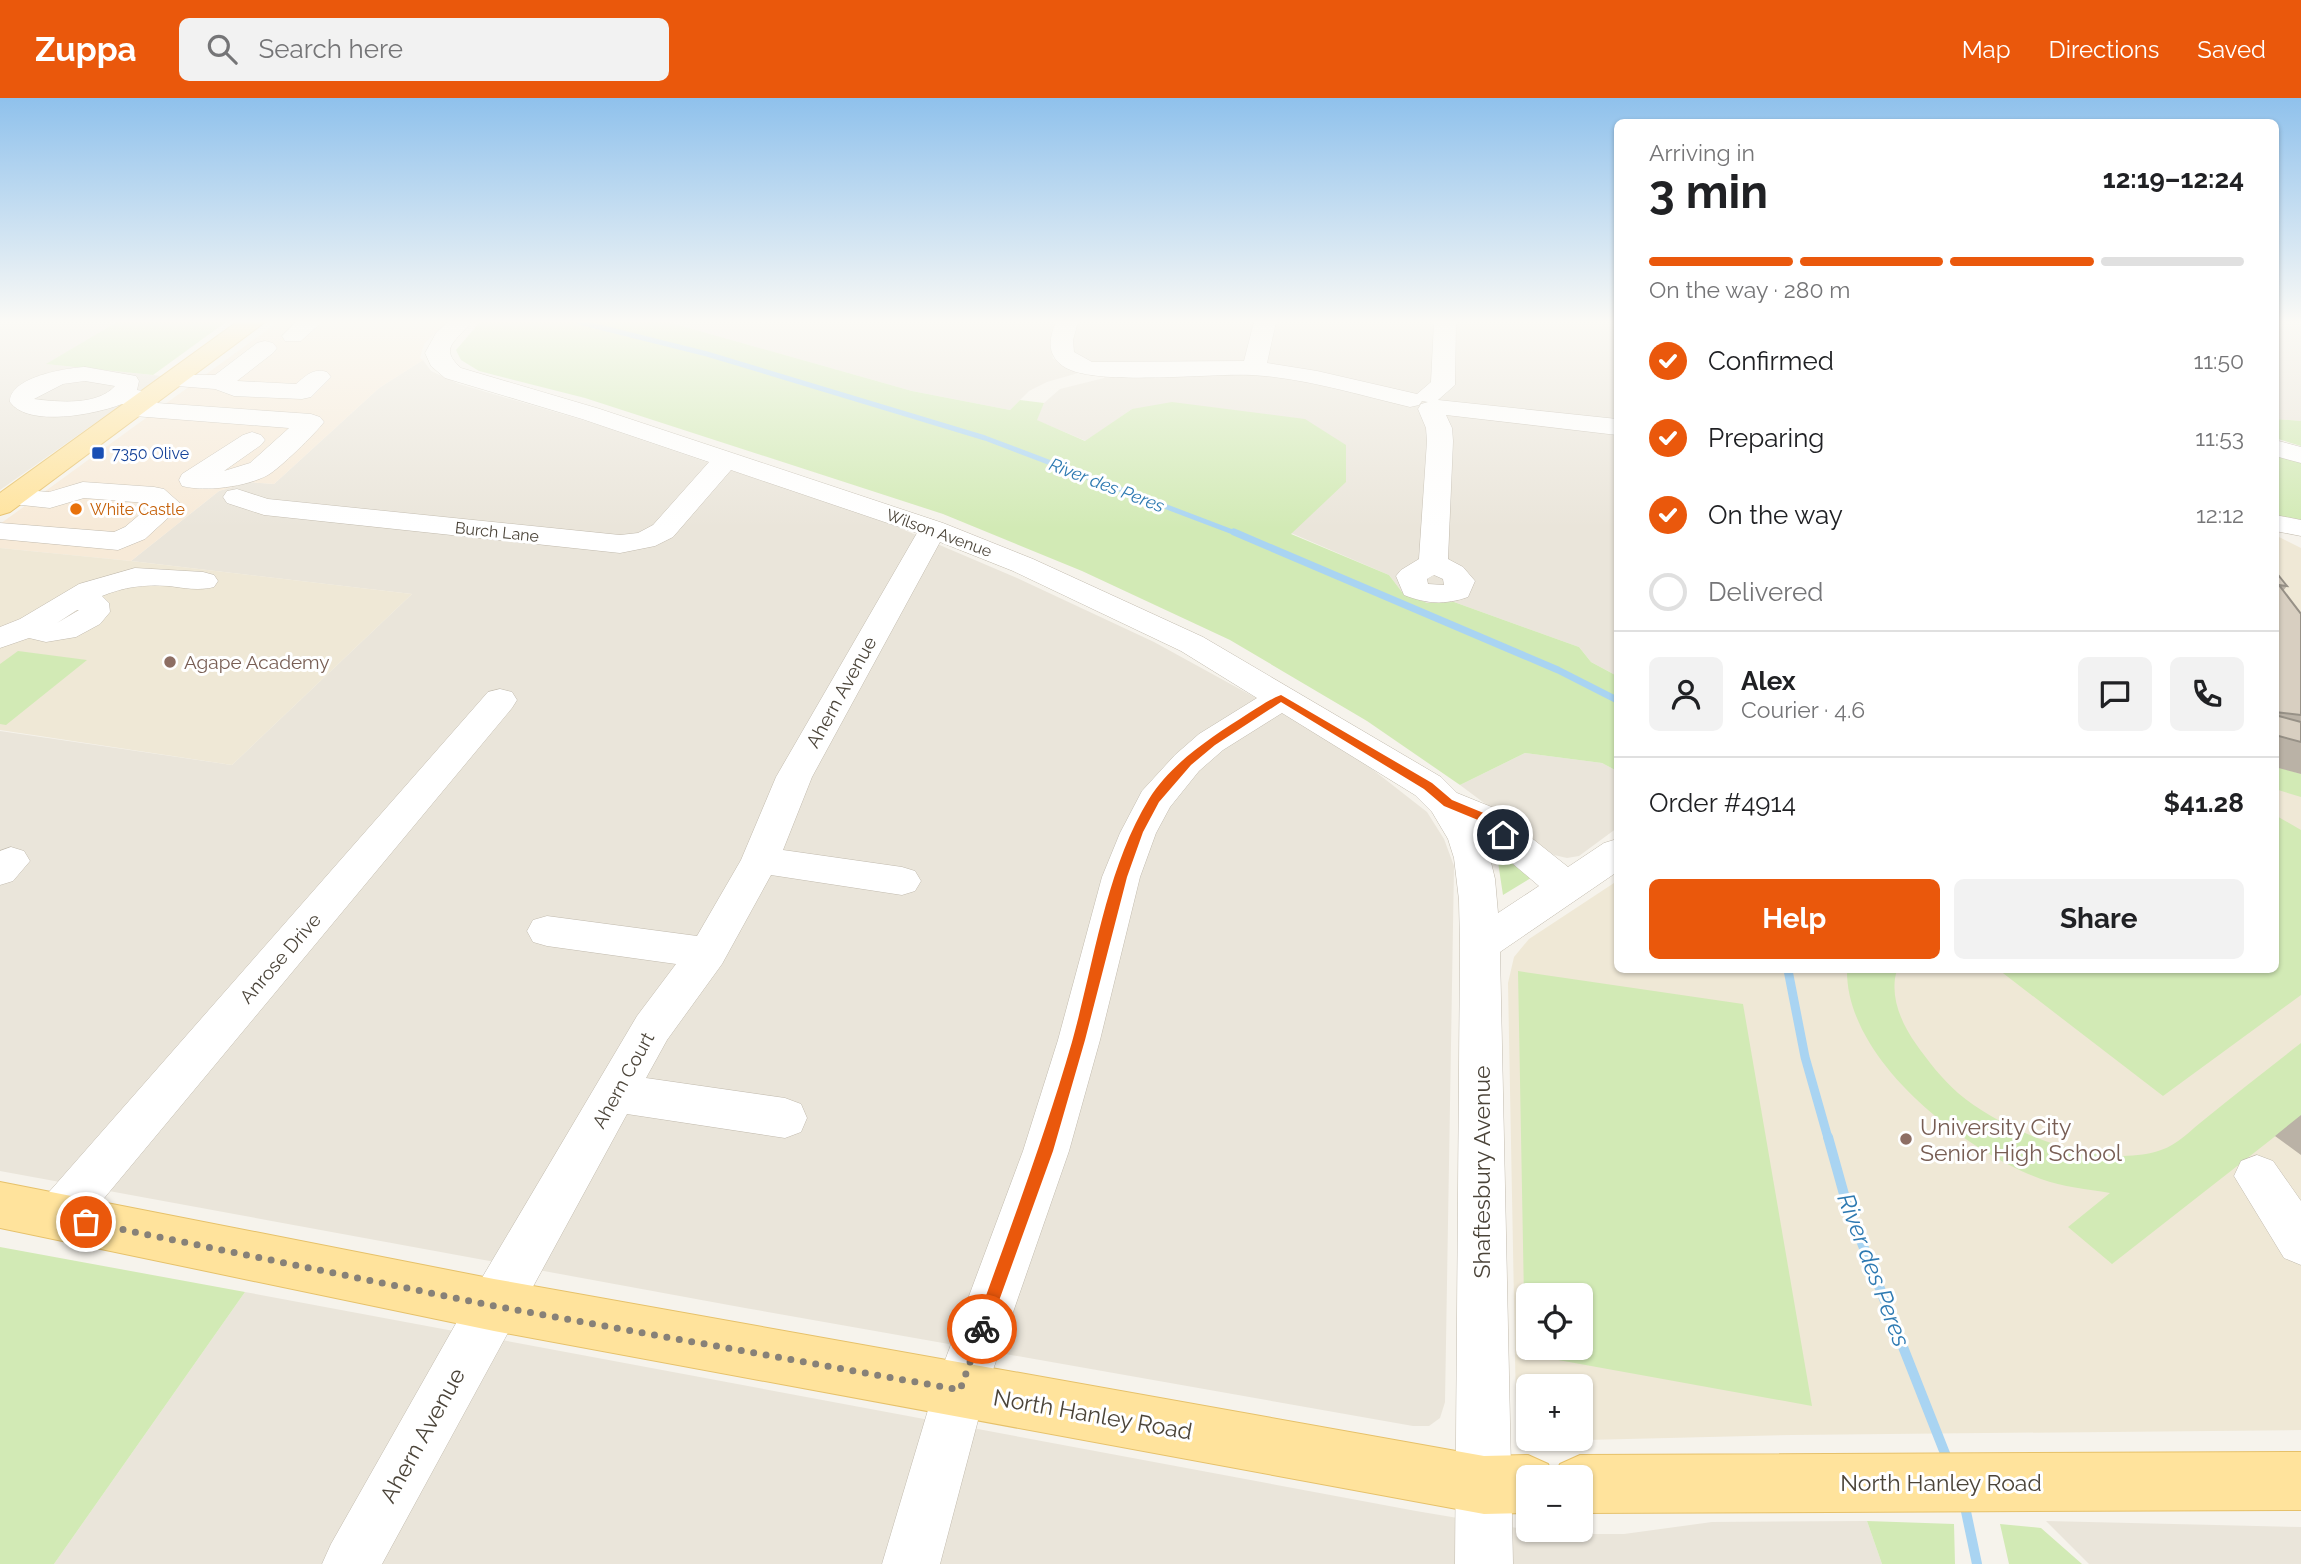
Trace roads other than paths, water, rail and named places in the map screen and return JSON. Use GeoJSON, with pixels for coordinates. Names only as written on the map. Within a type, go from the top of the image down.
{"type":"FeatureCollection","features":[{"type":"Feature","properties":{"kind":"main road"},"geometry":{"type":"LineString","coordinates":[[6,501],[55,466],[133,401],[153,390]]}},
{"type":"Feature","properties":{"kind":"main road","name":"North Hanley Road"},"geometry":{"type":"LineString","coordinates":[[0,1205],[494,1306],[1506,1485]]}},
{"type":"Feature","properties":{"kind":"main road","name":"North Hanley Road"},"geometry":{"type":"LineString","coordinates":[[1593,1484],[2301,1481]]}},
{"type":"Feature","properties":{"kind":"street"},"geometry":{"type":"LineString","coordinates":[[282,390],[303,390]]}},
{"type":"Feature","properties":{"kind":"street","name":"Wilson Avenue"},"geometry":{"type":"LineString","coordinates":[[512,390],[591,414],[933,529],[1023,565],[1192,644],[1428,786],[1448,803],[1482,817],[1566,887]]}},
{"type":"Feature","properties":{"kind":"street"},"geometry":{"type":"LineString","coordinates":[[1372,390],[1427,403],[1614,427]]}},
{"type":"Feature","properties":{"kind":"street"},"geometry":{"type":"LineString","coordinates":[[1427,403],[1438,390]]}},
{"type":"Feature","properties":{"kind":"street"},"geometry":{"type":"LineString","coordinates":[[55,466],[192,480],[221,480],[259,470],[311,422],[133,401]]}},
{"type":"Feature","properties":{"kind":"street"},"geometry":{"type":"LineString","coordinates":[[1427,403],[1439,428],[1440,441],[1433,563]]}},
{"type":"Feature","properties":{"kind":"street"},"geometry":{"type":"LineString","coordinates":[[192,480],[252,440]]}},
{"type":"Feature","properties":{"kind":"street"},"geometry":{"type":"LineString","coordinates":[[2279,449],[2301,455]]}},
{"type":"Feature","properties":{"kind":"street","name":"Burch Lane"},"geometry":{"type":"LineString","coordinates":[[237,497],[264,507],[620,544],[645,540],[663,531],[725,460]]}},
{"type":"Feature","properties":{"kind":"street"},"geometry":{"type":"LineString","coordinates":[[0,531],[118,541],[135,533],[168,505],[154,495],[83,489],[50,500],[6,501]]}},
{"type":"Feature","properties":{"kind":"street","name":"Ahern Avenue"},"geometry":{"type":"LineString","coordinates":[[760,860],[794,777],[933,529]]}},
{"type":"Feature","properties":{"kind":"street"},"geometry":{"type":"LineString","coordinates":[[0,638],[31,626],[42,632],[62,631],[82,623],[95,612],[94,603],[89,600],[71,600],[101,583],[143,575],[203,582]]}},
{"type":"Feature","properties":{"kind":"street"},"geometry":{"type":"LineString","coordinates":[[911,1564],[960,1390],[1046,1151],[1079,1040],[1121,877],[1138,832],[1155,800],[1187,762],[1211,742],[1281,698]]}},
{"type":"Feature","properties":{"kind":"street","name":"Anrose Drive"},"geometry":{"type":"LineString","coordinates":[[59,1216],[500,700]]}},
{"type":"Feature","properties":{"kind":"street","name":"Wilson Avenue"},"geometry":{"type":"LineString","coordinates":[[1448,803],[1470,847],[1478,881],[1480,945]]}},
{"type":"Feature","properties":{"kind":"street"},"geometry":{"type":"LineString","coordinates":[[1480,945],[1614,855]]}},
{"type":"Feature","properties":{"kind":"street"},"geometry":{"type":"LineString","coordinates":[[760,860],[901,880]]}},
{"type":"Feature","properties":{"kind":"street","name":"Ahern Court"},"geometry":{"type":"LineString","coordinates":[[494,1306],[652,1028],[708,953],[760,860]]}},
{"type":"Feature","properties":{"kind":"street"},"geometry":{"type":"LineString","coordinates":[[547,930],[708,953]]}},
{"type":"Feature","properties":{"kind":"street","name":"Shaftesbury Avenue"},"geometry":{"type":"LineString","coordinates":[[1480,945],[1506,1485],[1484,1564]]}},
{"type":"Feature","properties":{"kind":"street"},"geometry":{"type":"LineString","coordinates":[[617,1093],[785,1118]]}},
{"type":"Feature","properties":{"kind":"street"},"geometry":{"type":"LineString","coordinates":[[2257,1176],[2301,1242]]}},
{"type":"Feature","properties":{"kind":"street","name":"Ahern Avenue"},"geometry":{"type":"LineString","coordinates":[[351,1564],[494,1306]]}},
{"type":"Feature","properties":{"kind":"waterway","name":"River des Peres"},"geometry":{"type":"LineString","coordinates":[[828,390],[985,438],[1238,534]]}},
{"type":"Feature","properties":{"kind":"waterway","name":"River des Peres"},"geometry":{"type":"LineString","coordinates":[[1234,532],[1558,670],[1614,698]]}},
{"type":"Feature","properties":{"kind":"waterway","name":"River des Peres"},"geometry":{"type":"LineString","coordinates":[[1789,973],[1805,1057],[1828,1138]]}},
{"type":"Feature","properties":{"kind":"waterway","name":"River des Peres"},"geometry":{"type":"LineString","coordinates":[[1828,1137],[1847,1205],[1948,1461]]}},
{"type":"Feature","properties":{"kind":"waterway","name":"River des Peres"},"geometry":{"type":"LineString","coordinates":[[1964,1502],[1977,1564]]}},
{"type":"Feature","properties":{"kind":"place","name":"7350 Olive"},"geometry":{"type":"Point","coordinates":[98,453]}},
{"type":"Feature","properties":{"kind":"place","name":"White Castle"},"geometry":{"type":"Point","coordinates":[76,509]}},
{"type":"Feature","properties":{"kind":"place","name":"Agape Academy"},"geometry":{"type":"Point","coordinates":[170,662]}},
{"type":"Feature","properties":{"kind":"place","name":"University City Senior High School"},"geometry":{"type":"Point","coordinates":[1906,1139]}}]}
